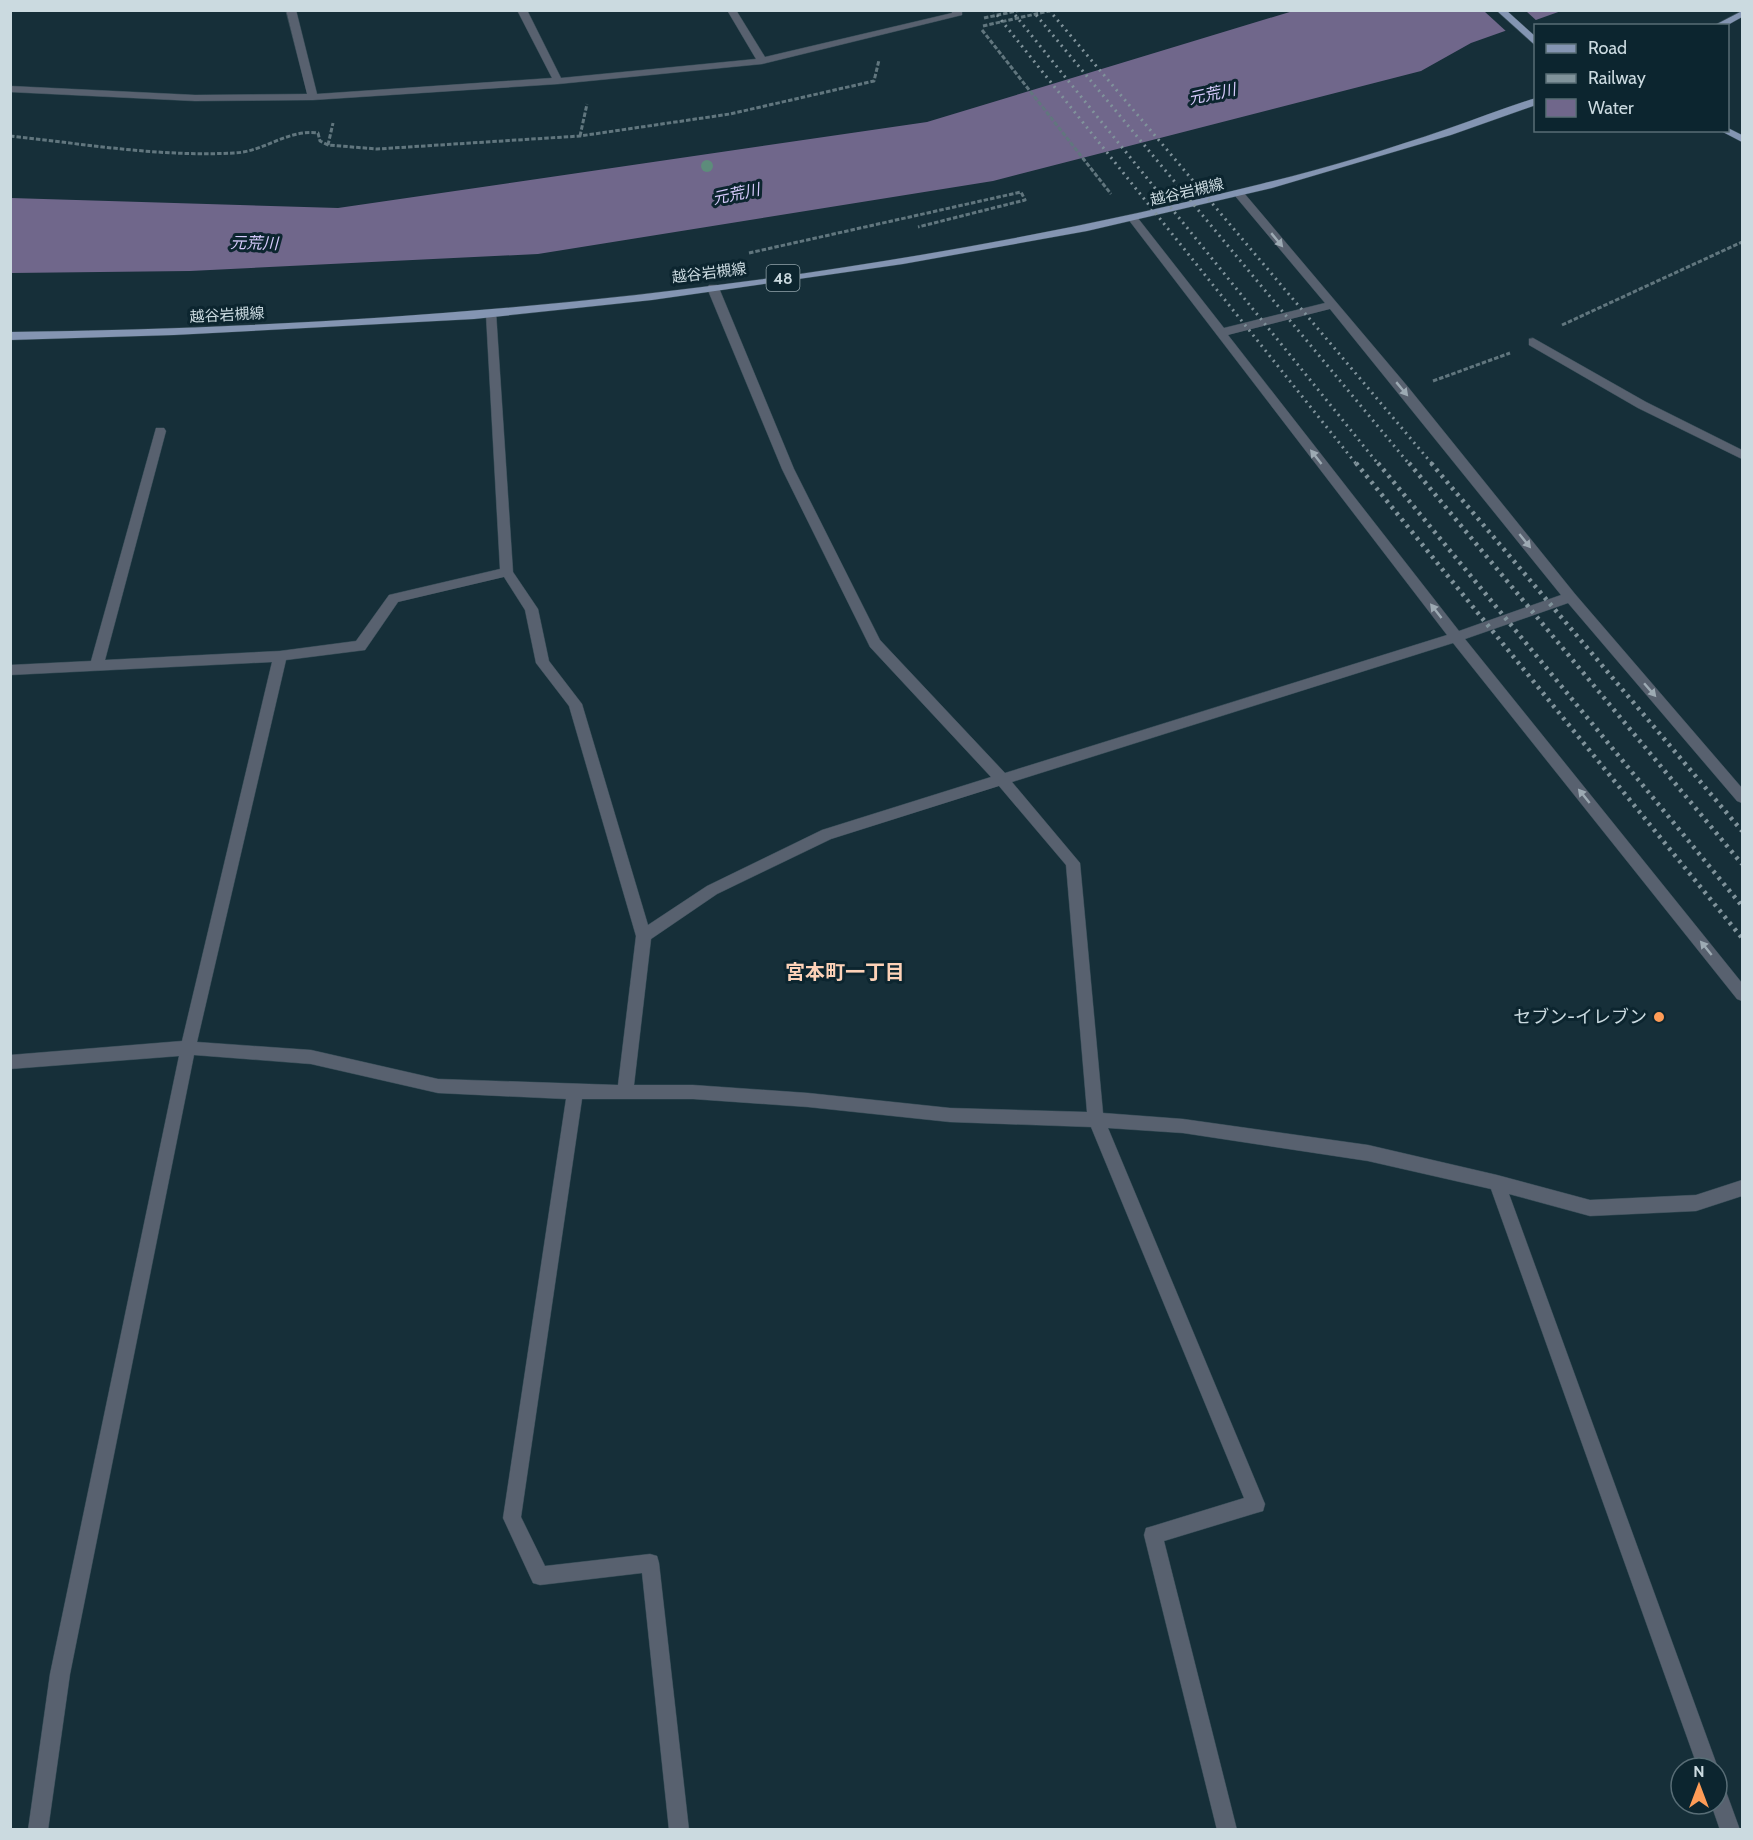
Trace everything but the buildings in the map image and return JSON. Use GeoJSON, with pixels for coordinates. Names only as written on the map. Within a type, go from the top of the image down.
{"type":"FeatureCollection","features":[{"type":"Feature","properties":{"kind":"main road"},"geometry":{"type":"LineString","coordinates":[[1500,10],[1534,42]]}},
{"type":"Feature","properties":{"kind":"main road"},"geometry":{"type":"LineString","coordinates":[[1722,24],[1743,14]]}},
{"type":"Feature","properties":{"kind":"main road","name":"越谷岩槻線"},"geometry":{"type":"LineString","coordinates":[[10,336],[140,335],[492,315],[714,288],[925,258],[1133,219],[1240,195],[1361,161],[1478,123],[1534,102]]}},
{"type":"Feature","properties":{"kind":"main road"},"geometry":{"type":"LineString","coordinates":[[1728,132],[1743,139]]}},
{"type":"Feature","properties":{"kind":"street"},"geometry":{"type":"LineString","coordinates":[[291,10],[313,97]]}},
{"type":"Feature","properties":{"kind":"street"},"geometry":{"type":"LineString","coordinates":[[522,10],[558,81]]}},
{"type":"Feature","properties":{"kind":"street"},"geometry":{"type":"LineString","coordinates":[[731,10],[762,61]]}},
{"type":"Feature","properties":{"kind":"street"},"geometry":{"type":"LineString","coordinates":[[10,88],[195,98],[313,97],[558,81],[762,61],[957,15],[957,10]]}},
{"type":"Feature","properties":{"kind":"street"},"geometry":{"type":"LineString","coordinates":[[1240,195],[1404,390],[1570,597],[1743,797]]}},
{"type":"Feature","properties":{"kind":"street"},"geometry":{"type":"LineString","coordinates":[[1133,219],[1456,637],[1743,994]]}},
{"type":"Feature","properties":{"kind":"street"},"geometry":{"type":"LineString","coordinates":[[714,288],[788,469],[875,643],[1001,778],[1073,863],[1096,1120],[1256,1504],[1153,1535],[1227,1830]]}},
{"type":"Feature","properties":{"kind":"street"},"geometry":{"type":"LineString","coordinates":[[1220,333],[1332,305]]}},
{"type":"Feature","properties":{"kind":"street"},"geometry":{"type":"LineString","coordinates":[[492,315],[507,572],[531,609],[543,663],[575,704],[644,936],[625,1091]]}},
{"type":"Feature","properties":{"kind":"street"},"geometry":{"type":"LineString","coordinates":[[1533,342],[1642,405],[1743,455]]}},
{"type":"Feature","properties":{"kind":"street"},"geometry":{"type":"LineString","coordinates":[[97,665],[160,431]]}},
{"type":"Feature","properties":{"kind":"street"},"geometry":{"type":"LineString","coordinates":[[10,670],[280,656],[360,646],[394,598],[507,572]]}},
{"type":"Feature","properties":{"kind":"street"},"geometry":{"type":"LineString","coordinates":[[644,936],[711,890],[828,834],[1456,637],[1570,597]]}},
{"type":"Feature","properties":{"kind":"street"},"geometry":{"type":"LineString","coordinates":[[38,1830],[60,1674],[188,1048],[280,656]]}},
{"type":"Feature","properties":{"kind":"street"},"geometry":{"type":"LineString","coordinates":[[10,1062],[188,1048],[311,1057],[438,1086],[574,1092],[693,1092],[808,1100],[950,1115],[1096,1120],[1183,1126],[1368,1153],[1497,1183],[1590,1208],[1696,1203],[1743,1188]]}},
{"type":"Feature","properties":{"kind":"street"},"geometry":{"type":"LineString","coordinates":[[574,1092],[512,1518],[540,1576],[650,1563],[679,1830]]}},
{"type":"Feature","properties":{"kind":"street"},"geometry":{"type":"LineString","coordinates":[[1497,1183],[1704,1756]]}},
{"type":"Feature","properties":{"kind":"path"},"geometry":{"type":"LineString","coordinates":[[980,27],[1113,196]]}},
{"type":"Feature","properties":{"kind":"path"},"geometry":{"type":"LineString","coordinates":[[10,136],[178,153],[242,153],[272,145],[289,134],[302,130],[318,133],[320,141],[328,146],[376,149],[580,136],[730,114],[874,81],[881,50]]}},
{"type":"Feature","properties":{"kind":"path"},"geometry":{"type":"LineString","coordinates":[[580,136],[588,101]]}},
{"type":"Feature","properties":{"kind":"path"},"geometry":{"type":"LineString","coordinates":[[328,146],[333,123]]}},
{"type":"Feature","properties":{"kind":"path"},"geometry":{"type":"LineString","coordinates":[[742,254],[1021,192],[1029,206]]}},
{"type":"Feature","properties":{"kind":"path"},"geometry":{"type":"LineString","coordinates":[[911,229],[1025,200]]}},
{"type":"Feature","properties":{"kind":"path"},"geometry":{"type":"LineString","coordinates":[[1404,390],[1493,360],[1533,342],[1554,329],[1743,242]]}},
{"type":"Feature","properties":{"kind":"water","name":"元荒川"},"geometry":{"type":"Polygon","coordinates":[[[1293,11],[1561,11],[1471,43],[1421,71],[993,181],[538,254],[190,271],[11,273],[11,198],[338,208],[927,122],[1293,11]]]}},
{"type":"Feature","properties":{"kind":"pier"},"geometry":{"type":"Polygon","coordinates":[[[1484,11],[1526,11],[1538,22],[1508,33],[1484,11]]]}},
{"type":"Feature","properties":{"kind":"railway"},"geometry":{"type":"LineString","coordinates":[[993,10],[1357,465]]}},
{"type":"Feature","properties":{"kind":"railway"},"geometry":{"type":"LineString","coordinates":[[1011,10],[1379,465]]}},
{"type":"Feature","properties":{"kind":"railway"},"geometry":{"type":"LineString","coordinates":[[1032,10],[1410,465]]}},
{"type":"Feature","properties":{"kind":"railway"},"geometry":{"type":"LineString","coordinates":[[1049,10],[1433,465]]}},
{"type":"Feature","properties":{"kind":"railway"},"geometry":{"type":"LineString","coordinates":[[1356,463],[1742,938]]}},
{"type":"Feature","properties":{"kind":"railway"},"geometry":{"type":"LineString","coordinates":[[1378,463],[1742,906]]}},
{"type":"Feature","properties":{"kind":"railway"},"geometry":{"type":"LineString","coordinates":[[1409,463],[1742,864]]}},
{"type":"Feature","properties":{"kind":"railway"},"geometry":{"type":"LineString","coordinates":[[1431,463],[1742,831]]}},
{"type":"Feature","properties":{"kind":"place","name":"セブン-イレブン"},"geometry":{"type":"Point","coordinates":[1659,1017]}},
{"type":"Feature","properties":{"kind":"district","name":"宮本町一丁目"},"geometry":{"type":"Point","coordinates":[845,972]}}]}
